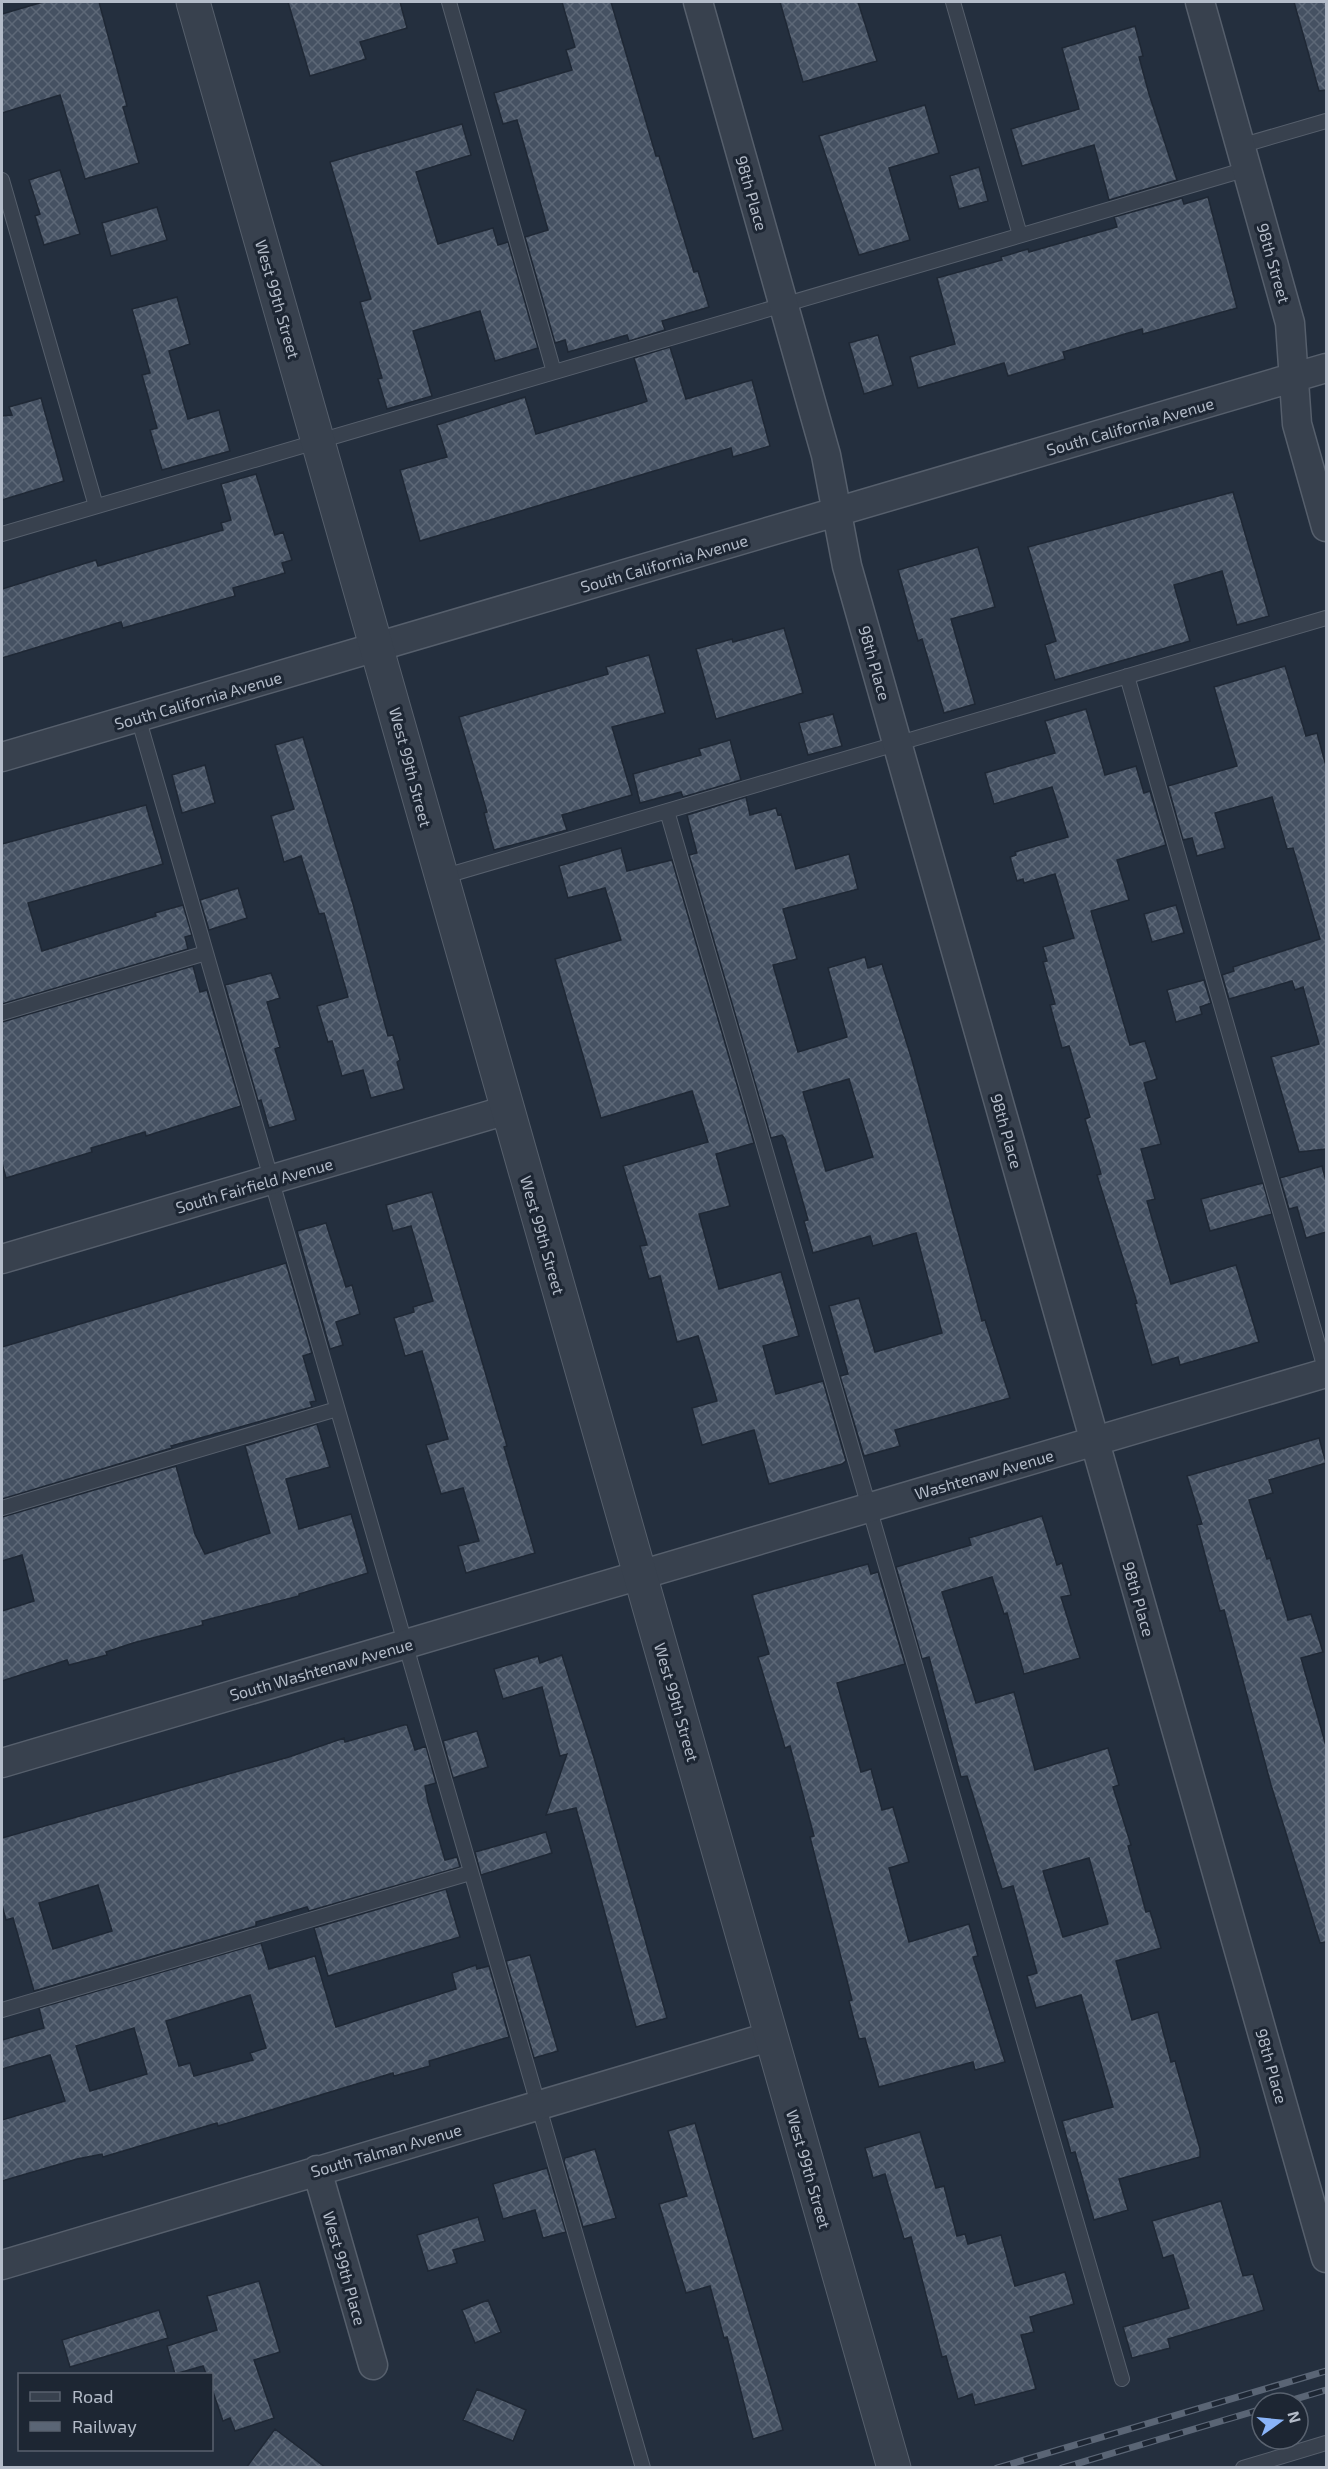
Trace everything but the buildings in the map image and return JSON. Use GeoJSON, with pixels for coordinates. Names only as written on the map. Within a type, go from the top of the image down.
{"type":"FeatureCollection","features":[{"type":"Feature","properties":{"kind":"street","name":"West 99th Street"},"geometry":{"type":"LineString","coordinates":[[193,2],[378,646],[507,1110],[894,2468]]}},
{"type":"Feature","properties":{"kind":"street","name":"98th Place"},"geometry":{"type":"LineString","coordinates":[[698,2],[826,455],[847,566],[1326,2258]]}},
{"type":"Feature","properties":{"kind":"street","name":"98th Street"},"geometry":{"type":"LineString","coordinates":[[1200,2],[1290,323],[1297,424],[1326,527]]}},
{"type":"Feature","properties":{"kind":"street","name":"South California Avenue"},"geometry":{"type":"LineString","coordinates":[[2,757],[1326,369]]}},
{"type":"Feature","properties":{"kind":"street","name":"South Fairfield Avenue"},"geometry":{"type":"LineString","coordinates":[[2,1259],[507,1110]]}},
{"type":"Feature","properties":{"kind":"street","name":"Washtenaw Avenue"},"geometry":{"type":"LineString","coordinates":[[641,1574],[1326,1372]]}},
{"type":"Feature","properties":{"kind":"street","name":"South Washtenaw Avenue"},"geometry":{"type":"LineString","coordinates":[[2,1763],[641,1574]]}},
{"type":"Feature","properties":{"kind":"street","name":"South Talman Avenue"},"geometry":{"type":"LineString","coordinates":[[2,2265],[772,2036]]}},
{"type":"Feature","properties":{"kind":"street","name":"West 99th Place"},"geometry":{"type":"LineString","coordinates":[[317,2170],[373,2365]]}},
{"type":"Feature","properties":{"kind":"lane"},"geometry":{"type":"LineString","coordinates":[[449,2],[554,372]]}},
{"type":"Feature","properties":{"kind":"lane"},"geometry":{"type":"LineString","coordinates":[[953,2],[1020,235]]}},
{"type":"Feature","properties":{"kind":"lane"},"geometry":{"type":"LineString","coordinates":[[2,534],[1020,235],[1244,157],[1326,121]]}},
{"type":"Feature","properties":{"kind":"lane"},"geometry":{"type":"LineString","coordinates":[[2,180],[96,506]]}},
{"type":"Feature","properties":{"kind":"lane"},"geometry":{"type":"LineString","coordinates":[[442,877],[1326,618]]}},
{"type":"Feature","properties":{"kind":"lane"},"geometry":{"type":"LineString","coordinates":[[1128,676],[1326,1372]]}},
{"type":"Feature","properties":{"kind":"lane"},"geometry":{"type":"LineString","coordinates":[[138,717],[643,2468]]}},
{"type":"Feature","properties":{"kind":"lane"},"geometry":{"type":"LineString","coordinates":[[667,811],[1122,2379]]}},
{"type":"Feature","properties":{"kind":"lane"},"geometry":{"type":"LineString","coordinates":[[2,1013],[207,953]]}},
{"type":"Feature","properties":{"kind":"lane"},"geometry":{"type":"LineString","coordinates":[[2,1508],[337,1409]]}},
{"type":"Feature","properties":{"kind":"lane"},"geometry":{"type":"LineString","coordinates":[[2,2010],[470,1873]]}},
{"type":"Feature","properties":{"kind":"lane"},"geometry":{"type":"LineString","coordinates":[[1243,2468],[1326,2443]]}},
{"type":"Feature","properties":{"kind":"railway"},"geometry":{"type":"LineString","coordinates":[[997,2468],[1326,2371]]}},
{"type":"Feature","properties":{"kind":"railway"},"geometry":{"type":"LineString","coordinates":[[1310,2395],[1326,2390]]}},
{"type":"Feature","properties":{"kind":"railway"},"geometry":{"type":"LineString","coordinates":[[1062,2468],[1250,2413]]}}]}
